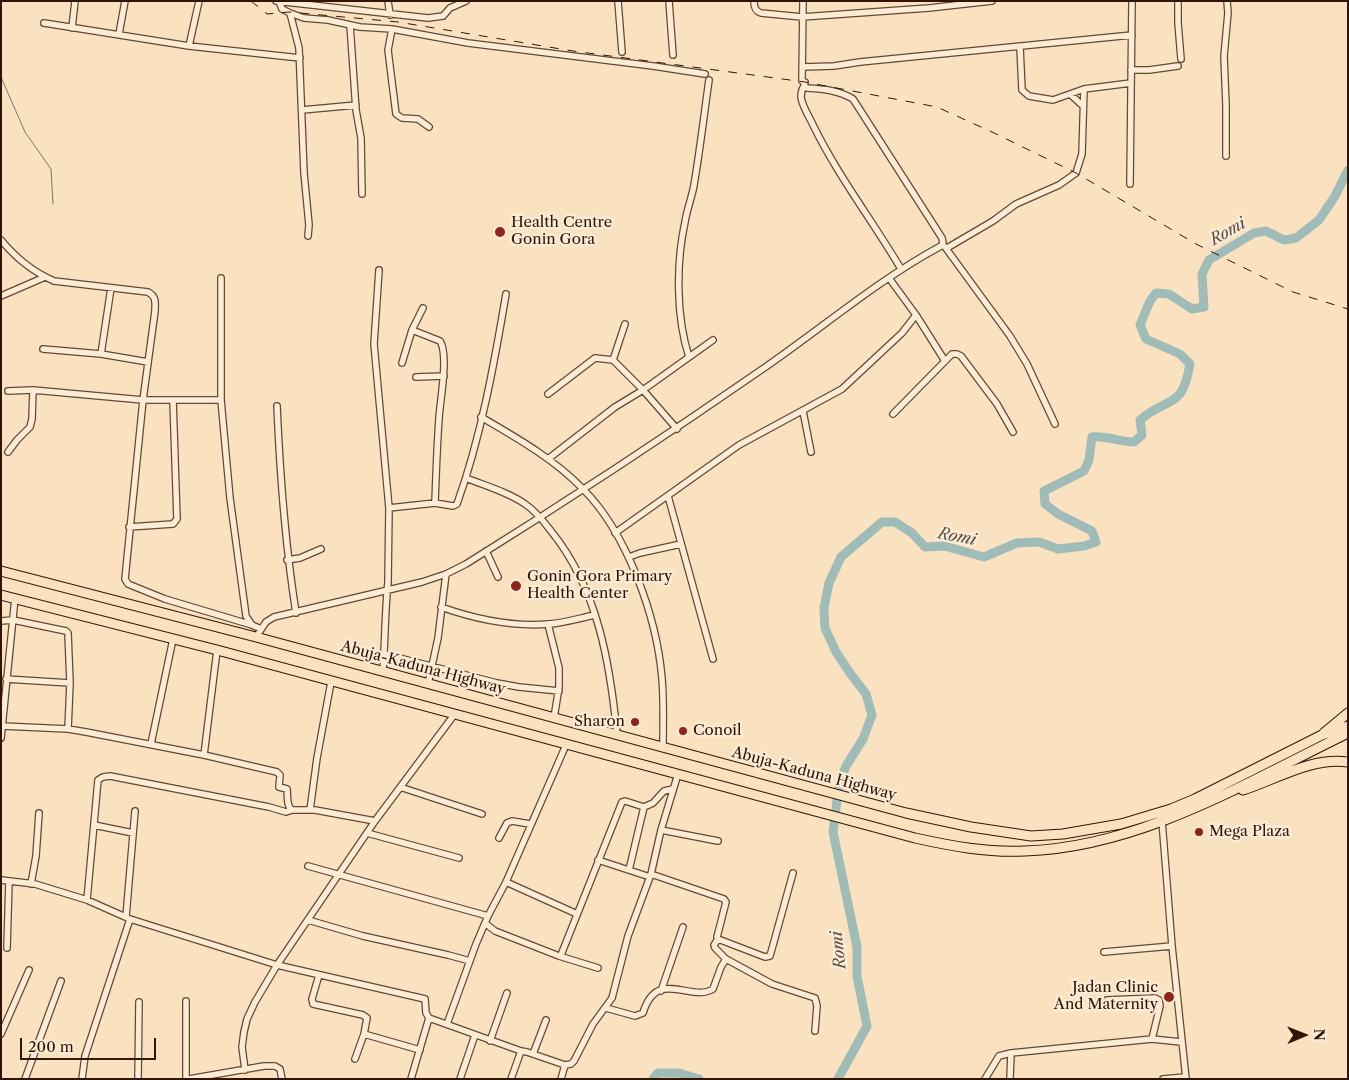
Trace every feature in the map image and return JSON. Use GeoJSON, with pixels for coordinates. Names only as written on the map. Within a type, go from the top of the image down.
{"type":"FeatureCollection","features":[{"type":"Feature","properties":{"kind":"highway","name":"Abuja-Kaduna Highway"},"geometry":{"type":"LineString","coordinates":[[1,571],[258,633],[428,684],[906,813],[971,827],[1031,836],[1063,834],[1121,824],[1171,809],[1195,799],[1322,735]]}},
{"type":"Feature","properties":{"kind":"highway"},"geometry":{"type":"LineString","coordinates":[[1,595],[173,638],[857,823],[948,845],[974,849],[1024,851],[1049,849],[1106,840],[1132,833],[1220,796],[1348,733]]}},
{"type":"Feature","properties":{"kind":"highway"},"geometry":{"type":"LineString","coordinates":[[1322,735],[1348,713]]}},
{"type":"Feature","properties":{"kind":"highway"},"geometry":{"type":"LineString","coordinates":[[1322,735],[1348,726]]}},
{"type":"Feature","properties":{"kind":"highway"},"geometry":{"type":"LineString","coordinates":[[1220,796],[1314,764],[1348,762]]}},
{"type":"Feature","properties":{"kind":"street"},"geometry":{"type":"LineString","coordinates":[[72,28],[75,1]]}},
{"type":"Feature","properties":{"kind":"street"},"geometry":{"type":"LineString","coordinates":[[119,34],[125,1]]}},
{"type":"Feature","properties":{"kind":"street"},"geometry":{"type":"LineString","coordinates":[[189,46],[199,1]]}},
{"type":"Feature","properties":{"kind":"street"},"geometry":{"type":"LineString","coordinates":[[335,1],[336,8]]}},
{"type":"Feature","properties":{"kind":"street"},"geometry":{"type":"LineString","coordinates":[[388,1],[390,15]]}},
{"type":"Feature","properties":{"kind":"street"},"geometry":{"type":"LineString","coordinates":[[278,2],[390,15],[434,18],[443,16],[450,8],[466,1]]}},
{"type":"Feature","properties":{"kind":"street"},"geometry":{"type":"LineString","coordinates":[[618,1],[622,52]]}},
{"type":"Feature","properties":{"kind":"street"},"geometry":{"type":"LineString","coordinates":[[669,1],[673,55]]}},
{"type":"Feature","properties":{"kind":"street"},"geometry":{"type":"LineString","coordinates":[[754,1],[754,7],[761,13],[802,17],[929,8],[992,1]]}},
{"type":"Feature","properties":{"kind":"street"},"geometry":{"type":"LineString","coordinates":[[803,1],[802,81],[805,82],[801,92],[802,103],[837,171],[881,235],[901,269]]}},
{"type":"Feature","properties":{"kind":"street"},"geometry":{"type":"LineString","coordinates":[[1130,184],[1132,1]]}},
{"type":"Feature","properties":{"kind":"street"},"geometry":{"type":"LineString","coordinates":[[1178,1],[1181,59]]}},
{"type":"Feature","properties":{"kind":"street"},"geometry":{"type":"LineString","coordinates":[[1226,1],[1228,13],[1224,56],[1226,156]]}},
{"type":"Feature","properties":{"kind":"street"},"geometry":{"type":"LineString","coordinates":[[278,2],[282,10],[304,18],[328,20],[360,27],[392,28],[468,43],[634,63],[707,77],[694,188],[684,222],[680,252],[682,335],[689,357]]}},
{"type":"Feature","properties":{"kind":"street"},"geometry":{"type":"LineString","coordinates":[[290,13],[297,37],[300,58],[308,236]]}},
{"type":"Feature","properties":{"kind":"street"},"geometry":{"type":"LineString","coordinates":[[44,23],[189,46],[300,58]]}},
{"type":"Feature","properties":{"kind":"street"},"geometry":{"type":"LineString","coordinates":[[350,25],[356,105],[361,138],[362,194]]}},
{"type":"Feature","properties":{"kind":"street"},"geometry":{"type":"LineString","coordinates":[[392,28],[388,50],[396,114],[402,118],[418,119],[429,127]]}},
{"type":"Feature","properties":{"kind":"street"},"geometry":{"type":"LineString","coordinates":[[802,67],[834,66],[1132,35]]}},
{"type":"Feature","properties":{"kind":"street"},"geometry":{"type":"LineString","coordinates":[[1020,47],[1022,90],[1025,94],[1053,100],[1084,90],[1131,84]]}},
{"type":"Feature","properties":{"kind":"street"},"geometry":{"type":"LineString","coordinates":[[1131,70],[1149,70],[1178,66]]}},
{"type":"Feature","properties":{"kind":"street"},"geometry":{"type":"LineString","coordinates":[[804,86],[807,88],[832,90],[853,99],[942,238],[945,246],[1010,336],[1027,364],[1055,424]]}},
{"type":"Feature","properties":{"kind":"street"},"geometry":{"type":"LineString","coordinates":[[221,278],[221,400],[230,498],[246,616],[258,633],[266,622],[274,617],[386,592],[446,574],[486,551],[676,429],[901,269],[941,246],[945,246],[992,221],[1016,204],[1059,185],[1076,173],[1082,154],[1082,105],[1084,90]]}},
{"type":"Feature","properties":{"kind":"street"},"geometry":{"type":"LineString","coordinates":[[1071,95],[1082,105]]}},
{"type":"Feature","properties":{"kind":"street"},"geometry":{"type":"LineString","coordinates":[[302,110],[356,105]]}},
{"type":"Feature","properties":{"kind":"street"},"geometry":{"type":"LineString","coordinates":[[1,240],[18,258],[54,281],[148,292],[153,295],[155,311],[142,400],[124,576],[128,584],[165,599],[252,625]]}},
{"type":"Feature","properties":{"kind":"street"},"geometry":{"type":"LineString","coordinates":[[379,270],[374,344],[389,508],[384,671]]}},
{"type":"Feature","properties":{"kind":"street"},"geometry":{"type":"LineString","coordinates":[[1,296],[45,277]]}},
{"type":"Feature","properties":{"kind":"street"},"geometry":{"type":"LineString","coordinates":[[890,278],[945,361]]}},
{"type":"Feature","properties":{"kind":"street"},"geometry":{"type":"LineString","coordinates":[[101,354],[111,288]]}},
{"type":"Feature","properties":{"kind":"street"},"geometry":{"type":"LineString","coordinates":[[389,508],[435,504],[454,506],[457,504],[466,478],[496,357],[506,294]]}},
{"type":"Feature","properties":{"kind":"street"},"geometry":{"type":"LineString","coordinates":[[402,362],[412,330],[423,308]]}},
{"type":"Feature","properties":{"kind":"street"},"geometry":{"type":"LineString","coordinates":[[615,533],[739,445],[842,389],[902,333],[916,315]]}},
{"type":"Feature","properties":{"kind":"street"},"geometry":{"type":"LineString","coordinates":[[613,360],[626,324]]}},
{"type":"Feature","properties":{"kind":"street"},"geometry":{"type":"LineString","coordinates":[[412,330],[442,343],[444,376],[439,418],[435,504]]}},
{"type":"Feature","properties":{"kind":"street"},"geometry":{"type":"LineString","coordinates":[[548,459],[615,407],[643,390],[713,340]]}},
{"type":"Feature","properties":{"kind":"street"},"geometry":{"type":"LineString","coordinates":[[43,349],[101,354],[148,362]]}},
{"type":"Feature","properties":{"kind":"street"},"geometry":{"type":"LineString","coordinates":[[893,414],[954,354],[962,356],[997,404],[1013,432]]}},
{"type":"Feature","properties":{"kind":"street"},"geometry":{"type":"LineString","coordinates":[[548,394],[595,358],[613,360],[643,390],[676,429]]}},
{"type":"Feature","properties":{"kind":"street"},"geometry":{"type":"LineString","coordinates":[[416,377],[444,376]]}},
{"type":"Feature","properties":{"kind":"street"},"geometry":{"type":"LineString","coordinates":[[8,392],[33,390],[142,400],[221,400]]}},
{"type":"Feature","properties":{"kind":"street"},"geometry":{"type":"LineString","coordinates":[[8,452],[30,427],[33,390]]}},
{"type":"Feature","properties":{"kind":"street"},"geometry":{"type":"LineString","coordinates":[[129,527],[173,524],[177,519],[173,400]]}},
{"type":"Feature","properties":{"kind":"street"},"geometry":{"type":"LineString","coordinates":[[278,406],[281,491],[287,560],[296,613]]}},
{"type":"Feature","properties":{"kind":"street"},"geometry":{"type":"LineString","coordinates":[[803,411],[811,452]]}},
{"type":"Feature","properties":{"kind":"street"},"geometry":{"type":"LineString","coordinates":[[481,418],[507,432],[548,459],[584,489],[604,514],[629,557],[648,607],[658,653],[662,678],[663,747]]}},
{"type":"Feature","properties":{"kind":"street"},"geometry":{"type":"LineString","coordinates":[[466,478],[500,491],[525,504],[540,516],[577,569],[589,596],[606,653],[612,682],[617,734]]}},
{"type":"Feature","properties":{"kind":"street"},"geometry":{"type":"LineString","coordinates":[[668,496],[714,659]]}},
{"type":"Feature","properties":{"kind":"street"},"geometry":{"type":"LineString","coordinates":[[629,557],[681,544]]}},
{"type":"Feature","properties":{"kind":"street"},"geometry":{"type":"LineString","coordinates":[[287,560],[300,558],[321,549]]}},
{"type":"Feature","properties":{"kind":"street"},"geometry":{"type":"LineString","coordinates":[[486,551],[498,576]]}},
{"type":"Feature","properties":{"kind":"street"},"geometry":{"type":"LineString","coordinates":[[428,684],[438,638],[446,574]]}},
{"type":"Feature","properties":{"kind":"street"},"geometry":{"type":"LineString","coordinates":[[1,738],[15,598]]}},
{"type":"Feature","properties":{"kind":"street"},"geometry":{"type":"LineString","coordinates":[[442,607],[464,615],[518,624],[548,624],[595,615]]}},
{"type":"Feature","properties":{"kind":"street"},"geometry":{"type":"LineString","coordinates":[[1,622],[13,620],[68,633],[70,683],[68,729]]}},
{"type":"Feature","properties":{"kind":"street"},"geometry":{"type":"LineString","coordinates":[[548,624],[558,668],[559,691],[554,718]]}},
{"type":"Feature","properties":{"kind":"street"},"geometry":{"type":"LineString","coordinates":[[151,744],[173,638]]}},
{"type":"Feature","properties":{"kind":"street"},"geometry":{"type":"LineString","coordinates":[[204,755],[217,650]]}},
{"type":"Feature","properties":{"kind":"street"},"geometry":{"type":"LineString","coordinates":[[384,654],[518,687],[559,691]]}},
{"type":"Feature","properties":{"kind":"street"},"geometry":{"type":"LineString","coordinates":[[6,679],[70,683]]}},
{"type":"Feature","properties":{"kind":"street"},"geometry":{"type":"LineString","coordinates":[[310,810],[317,758],[331,682]]}},
{"type":"Feature","properties":{"kind":"street"},"geometry":{"type":"LineString","coordinates":[[244,1070],[242,1047],[246,1019],[277,965],[375,821],[454,715]]}},
{"type":"Feature","properties":{"kind":"street"},"geometry":{"type":"LineString","coordinates":[[2,726],[68,729],[151,744],[277,772],[280,775],[279,787],[287,789],[289,808],[292,810]]}},
{"type":"Feature","properties":{"kind":"street"},"geometry":{"type":"LineString","coordinates":[[447,1024],[485,923],[506,882],[566,745]]}},
{"type":"Feature","properties":{"kind":"street"},"geometry":{"type":"LineString","coordinates":[[1,880],[31,884],[87,900],[128,918],[277,965],[422,998],[426,1000],[426,1013],[429,1018],[519,1052],[534,1054],[566,1065],[574,1061],[593,1024],[612,998],[628,936],[650,875],[678,774]]}},
{"type":"Feature","properties":{"kind":"street"},"geometry":{"type":"LineString","coordinates":[[87,900],[98,780],[103,777],[110,776],[269,807],[282,812],[310,810],[375,821]]}},
{"type":"Feature","properties":{"kind":"street"},"geometry":{"type":"LineString","coordinates":[[400,787],[482,814]]}},
{"type":"Feature","properties":{"kind":"street"},"geometry":{"type":"LineString","coordinates":[[559,956],[622,802],[625,801],[644,807],[653,803],[664,791],[673,789]]}},
{"type":"Feature","properties":{"kind":"street"},"geometry":{"type":"LineString","coordinates":[[629,870],[644,807]]}},
{"type":"Feature","properties":{"kind":"street"},"geometry":{"type":"LineString","coordinates":[[82,1079],[85,1056],[128,918],[135,811]]}},
{"type":"Feature","properties":{"kind":"street"},"geometry":{"type":"LineString","coordinates":[[31,884],[36,856],[39,813]]}},
{"type":"Feature","properties":{"kind":"street"},"geometry":{"type":"LineString","coordinates":[[499,838],[507,823],[512,821],[530,824]]}},
{"type":"Feature","properties":{"kind":"street"},"geometry":{"type":"LineString","coordinates":[[1162,821],[1172,946],[1186,1078],[1163,1079]]}},
{"type":"Feature","properties":{"kind":"street"},"geometry":{"type":"LineString","coordinates":[[94,825],[133,833]]}},
{"type":"Feature","properties":{"kind":"street"},"geometry":{"type":"LineString","coordinates":[[661,830],[718,841]]}},
{"type":"Feature","properties":{"kind":"street"},"geometry":{"type":"LineString","coordinates":[[367,833],[459,858]]}},
{"type":"Feature","properties":{"kind":"street"},"geometry":{"type":"LineString","coordinates":[[598,860],[724,899],[726,909],[718,939],[714,945],[715,948],[726,959],[772,984],[815,998],[817,1006],[815,1031]]}},
{"type":"Feature","properties":{"kind":"street"},"geometry":{"type":"LineString","coordinates":[[308,866],[488,916]]}},
{"type":"Feature","properties":{"kind":"street"},"geometry":{"type":"LineString","coordinates":[[718,939],[765,957],[770,956],[793,873]]}},
{"type":"Feature","properties":{"kind":"street"},"geometry":{"type":"LineString","coordinates":[[8,948],[9,881]]}},
{"type":"Feature","properties":{"kind":"street"},"geometry":{"type":"LineString","coordinates":[[506,882],[577,914]]}},
{"type":"Feature","properties":{"kind":"street"},"geometry":{"type":"LineString","coordinates":[[308,920],[363,936],[448,954],[470,961]]}},
{"type":"Feature","properties":{"kind":"street"},"geometry":{"type":"LineString","coordinates":[[485,923],[495,931],[559,956],[598,968]]}},
{"type":"Feature","properties":{"kind":"street"},"geometry":{"type":"LineString","coordinates":[[661,991],[683,926]]}},
{"type":"Feature","properties":{"kind":"street"},"geometry":{"type":"LineString","coordinates":[[1104,952],[1172,946]]}},
{"type":"Feature","properties":{"kind":"street"},"geometry":{"type":"LineString","coordinates":[[712,990],[726,959]]}},
{"type":"Feature","properties":{"kind":"street"},"geometry":{"type":"LineString","coordinates":[[1,1034],[29,970]]}},
{"type":"Feature","properties":{"kind":"street"},"geometry":{"type":"LineString","coordinates":[[318,974],[312,999],[313,1004],[366,1016],[367,1018],[364,1034],[354,1060]]}},
{"type":"Feature","properties":{"kind":"street"},"geometry":{"type":"LineString","coordinates":[[25,1079],[60,980]]}},
{"type":"Feature","properties":{"kind":"street"},"geometry":{"type":"LineString","coordinates":[[606,1008],[635,1016],[643,1014],[651,996],[661,991],[669,989],[707,992],[712,990],[719,993]]}},
{"type":"Feature","properties":{"kind":"street"},"geometry":{"type":"LineString","coordinates":[[490,1041],[507,993]]}},
{"type":"Feature","properties":{"kind":"street"},"geometry":{"type":"LineString","coordinates":[[1107,1000],[1155,998],[1159,1000],[1160,1006],[1152,1039]]}},
{"type":"Feature","properties":{"kind":"street"},"geometry":{"type":"LineString","coordinates":[[186,1001],[187,1079],[275,1066],[280,1069],[282,1079]]}},
{"type":"Feature","properties":{"kind":"street"},"geometry":{"type":"LineString","coordinates":[[138,1079],[139,1002]]}},
{"type":"Feature","properties":{"kind":"street"},"geometry":{"type":"LineString","coordinates":[[411,1079],[429,1018]]}},
{"type":"Feature","properties":{"kind":"street"},"geometry":{"type":"LineString","coordinates":[[534,1054],[546,1020]]}},
{"type":"Feature","properties":{"kind":"street"},"geometry":{"type":"LineString","coordinates":[[364,1034],[420,1050]]}},
{"type":"Feature","properties":{"kind":"street"},"geometry":{"type":"LineString","coordinates":[[460,1079],[475,1034]]}},
{"type":"Feature","properties":{"kind":"street"},"geometry":{"type":"LineString","coordinates":[[985,1079],[999,1056],[1011,1053],[1152,1039],[1181,1042]]}},
{"type":"Feature","properties":{"kind":"street"},"geometry":{"type":"LineString","coordinates":[[511,1079],[519,1052]]}},
{"type":"Feature","properties":{"kind":"street"},"geometry":{"type":"LineString","coordinates":[[1010,1079],[1011,1053]]}},
{"type":"Feature","properties":{"kind":"street"},"geometry":{"type":"LineString","coordinates":[[561,1079],[566,1065]]}},
{"type":"Feature","properties":{"kind":"street"},"geometry":{"type":"LineString","coordinates":[[232,1072],[232,1079]]}},
{"type":"Feature","properties":{"kind":"waterway"},"geometry":{"type":"LineString","coordinates":[[1,77],[25,132],[51,169],[53,204]]}},
{"type":"Feature","properties":{"kind":"waterway","name":"Romi"},"geometry":{"type":"LineString","coordinates":[[838,1079],[867,1026],[857,976],[857,947],[833,832],[839,785],[846,766],[863,739],[872,715],[866,694],[836,652],[825,628],[824,608],[829,583],[841,557],[882,522],[895,522],[912,533],[925,547],[944,546],[984,557],[1017,543],[1039,542],[1058,549],[1084,546],[1096,542],[1092,531],[1058,514],[1045,504],[1044,491],[1084,471],[1089,460],[1092,437],[1134,442],[1142,435],[1140,420],[1150,412],[1173,400],[1183,389],[1190,364],[1180,354],[1146,339],[1140,325],[1150,301],[1156,293],[1169,294],[1192,309],[1204,307],[1202,274],[1209,260],[1254,233],[1266,231],[1284,240],[1296,238],[1319,220],[1335,196],[1348,170]]}},
{"type":"Feature","properties":{"kind":"waterway","name":"Romi"},"geometry":{"type":"LineString","coordinates":[[653,1079],[658,1073],[679,1073],[699,1079]]}},
{"type":"Feature","properties":{"kind":"railway"},"geometry":{"type":"LineString","coordinates":[[251,1],[267,14],[289,12],[398,22],[573,51],[805,82],[937,107],[1076,173],[1196,244],[1293,292],[1348,309]]}},
{"type":"Feature","properties":{"kind":"place","name":"Health Centre Gonin Gora"},"geometry":{"type":"Point","coordinates":[500,232]}},
{"type":"Feature","properties":{"kind":"place","name":"Gonin Gora Primary Health Center"},"geometry":{"type":"Point","coordinates":[516,586]}},
{"type":"Feature","properties":{"kind":"place","name":"Sharon"},"geometry":{"type":"Point","coordinates":[635,722]}},
{"type":"Feature","properties":{"kind":"place","name":"Conoil"},"geometry":{"type":"Point","coordinates":[683,731]}},
{"type":"Feature","properties":{"kind":"place","name":"Mega Plaza"},"geometry":{"type":"Point","coordinates":[1199,832]}},
{"type":"Feature","properties":{"kind":"place","name":"Jadan Clinic And Maternity"},"geometry":{"type":"Point","coordinates":[1169,997]}}]}
